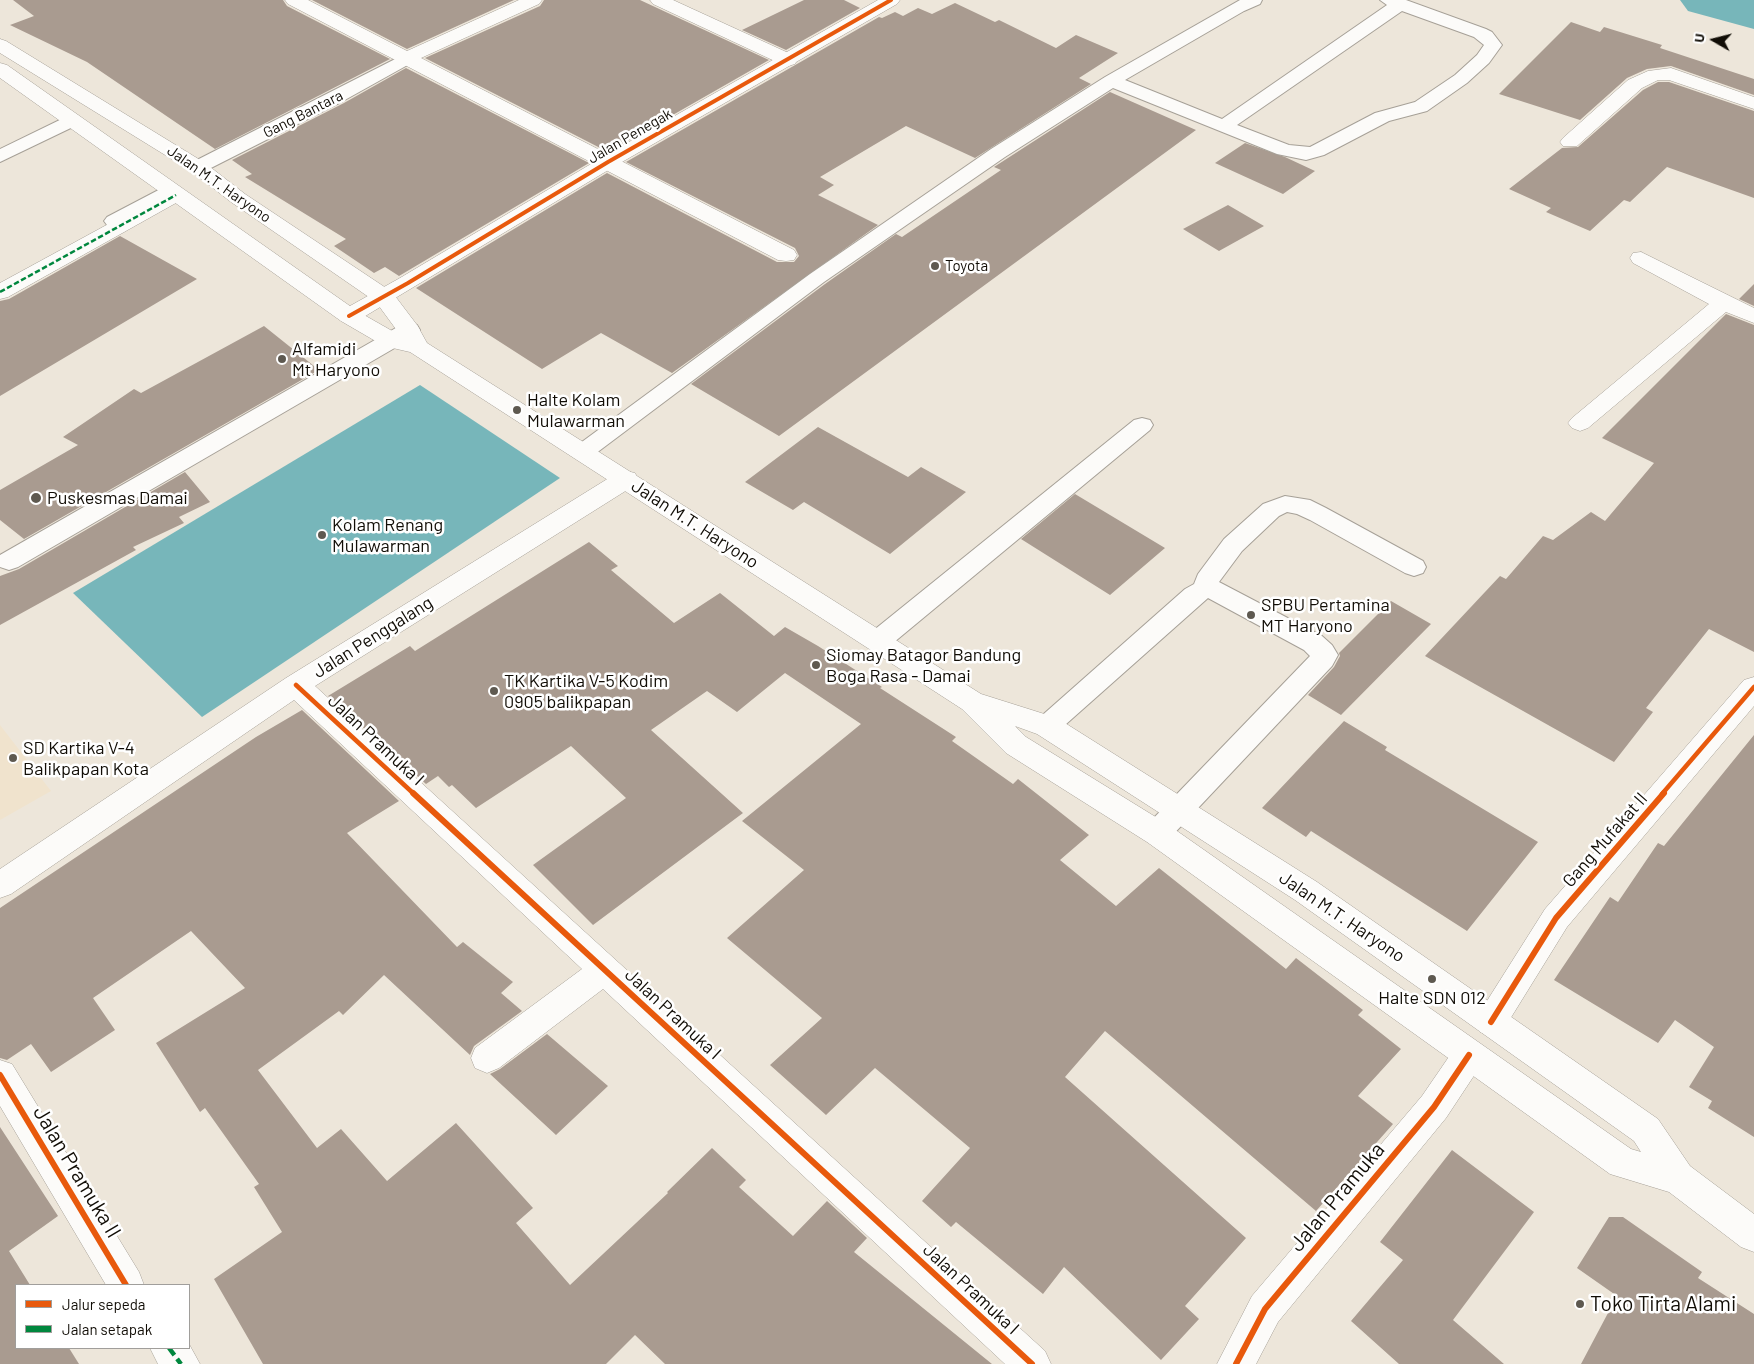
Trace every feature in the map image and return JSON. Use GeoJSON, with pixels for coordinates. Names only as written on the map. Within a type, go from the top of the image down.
{"type":"FeatureCollection","features":[{"type":"Feature","properties":{"kind":"street"},"geometry":{"type":"LineString","coordinates":[[294,0],[786,255]]}},
{"type":"Feature","properties":{"kind":"street"},"geometry":{"type":"LineString","coordinates":[[407,58],[533,0]]}},
{"type":"Feature","properties":{"kind":"street"},"geometry":{"type":"LineString","coordinates":[[659,0],[788,60]]}},
{"type":"Feature","properties":{"kind":"street","name":"Jalan Penegak"},"geometry":{"type":"LineString","coordinates":[[349,316],[384,298],[608,162],[891,0]]}},
{"type":"Feature","properties":{"kind":"street","name":"Jalan M.T. Haryono"},"geometry":{"type":"LineString","coordinates":[[0,45],[198,167],[238,198],[384,298],[406,339]]}},
{"type":"Feature","properties":{"kind":"street","name":"Jalan M.T. Haryono"},"geometry":{"type":"LineString","coordinates":[[0,69],[70,121],[119,152],[349,316],[406,339],[972,702],[1016,745],[1157,833],[1622,1163],[1678,1178]]}},
{"type":"Feature","properties":{"kind":"street"},"geometry":{"type":"LineString","coordinates":[[1570,142],[1635,84],[1655,74],[1671,74],[1754,103]]}},
{"type":"Feature","properties":{"kind":"street"},"geometry":{"type":"LineString","coordinates":[[0,292],[173,192]]}},
{"type":"Feature","properties":{"kind":"street"},"geometry":{"type":"LineString","coordinates":[[1641,258],[1724,303],[1754,316]]}},
{"type":"Feature","properties":{"kind":"street"},"geometry":{"type":"LineString","coordinates":[[1580,423],[1724,303]]}},
{"type":"Feature","properties":{"kind":"street","name":"Jalan Penggalang"},"geometry":{"type":"LineString","coordinates":[[0,885],[296,685],[626,479]]}},
{"type":"Feature","properties":{"kind":"street","name":"Jalan Pramuka I"},"geometry":{"type":"LineString","coordinates":[[296,685],[1032,1364]]}},
{"type":"Feature","properties":{"kind":"street","name":"Gang Mufakat II"},"geometry":{"type":"LineString","coordinates":[[1491,1022],[1556,918],[1754,686]]}},
{"type":"Feature","properties":{"kind":"street","name":"Jalan M.T. Haryono"},"geometry":{"type":"LineString","coordinates":[[972,702],[1047,726],[1179,808],[1306,891],[1646,1130],[1678,1178],[1754,1235]]}},
{"type":"Feature","properties":{"kind":"street"},"geometry":{"type":"LineString","coordinates":[[488,1058],[604,970]]}},
{"type":"Feature","properties":{"kind":"street","name":"Jalan Pramuka"},"geometry":{"type":"LineString","coordinates":[[1236,1364],[1265,1309],[1434,1107],[1469,1055]]}},
{"type":"Feature","properties":{"kind":"street","name":"Jalan Pramuka II"},"geometry":{"type":"LineString","coordinates":[[0,1075],[125,1284]]}},
{"type":"Feature","properties":{"kind":"street"},"geometry":{"type":"LineString","coordinates":[[170,1349],[181,1364]]}},
{"type":"Feature","properties":{"kind":"lane"},"geometry":{"type":"LineString","coordinates":[[583,452],[825,272],[998,153],[1111,81],[1238,6],[1254,0]]}},
{"type":"Feature","properties":{"kind":"lane"},"geometry":{"type":"LineString","coordinates":[[1111,81],[1223,126],[1284,150],[1306,154],[1317,151],[1382,116],[1398,111],[1421,108],[1467,74],[1483,59],[1492,45],[1486,36],[1480,32],[1394,2],[1223,126]]}},
{"type":"Feature","properties":{"kind":"lane","name":"Gang Bantara"},"geometry":{"type":"LineString","coordinates":[[198,167],[407,58]]}},
{"type":"Feature","properties":{"kind":"lane"},"geometry":{"type":"LineString","coordinates":[[0,156],[70,121]]}},
{"type":"Feature","properties":{"kind":"lane"},"geometry":{"type":"LineString","coordinates":[[0,284],[173,192]]}},
{"type":"Feature","properties":{"kind":"lane"},"geometry":{"type":"LineString","coordinates":[[9,561],[406,339]]}},
{"type":"Feature","properties":{"kind":"lane"},"geometry":{"type":"LineString","coordinates":[[878,641],[1142,425]]}},
{"type":"Feature","properties":{"kind":"lane"},"geometry":{"type":"LineString","coordinates":[[1205,589],[1207,580],[1233,545],[1271,510],[1285,504],[1298,505],[1318,514],[1414,567]]}},
{"type":"Feature","properties":{"kind":"lane"},"geometry":{"type":"LineString","coordinates":[[1047,726],[1194,595],[1205,589],[1214,590],[1313,643],[1325,655],[1157,833]]}},
{"type":"Feature","properties":{"kind":"shaded area","name":"SD Kartika V-4 Balikpapan Kota"},"geometry":{"type":"Polygon","coordinates":[[[0,725],[51,791],[0,820],[0,725]]]}},
{"type":"Feature","properties":{"kind":"water","name":"Kolam Renang Mulawarman"},"geometry":{"type":"Polygon","coordinates":[[[420,385],[560,478],[202,717],[73,593],[420,385]]]}},
{"type":"Feature","properties":{"kind":"building"},"geometry":{"type":"Polygon","coordinates":[[[13,0],[283,0],[287,6],[390,59],[215,149],[87,62],[10,25],[34,16],[13,0]]]}},
{"type":"Feature","properties":{"kind":"building"},"geometry":{"type":"Polygon","coordinates":[[[312,0],[514,0],[407,49],[312,0]]]}},
{"type":"Feature","properties":{"kind":"building"},"geometry":{"type":"Polygon","coordinates":[[[544,0],[640,0],[769,60],[608,152],[425,58],[540,6],[544,0]]]}},
{"type":"Feature","properties":{"kind":"building"},"geometry":{"type":"Polygon","coordinates":[[[804,0],[844,0],[860,8],[786,50],[742,30],[804,0]]]}},
{"type":"Feature","properties":{"kind":"building"},"geometry":{"type":"Polygon","coordinates":[[[955,3],[995,22],[999,20],[1056,48],[1076,35],[1118,53],[1079,78],[1091,84],[975,158],[906,126],[820,177],[834,185],[818,195],[878,225],[672,373],[601,333],[542,369],[416,288],[607,173],[777,262],[794,262],[799,256],[795,248],[626,162],[879,17],[882,18],[895,12],[903,16],[918,8],[932,14],[955,3]]]}},
{"type":"Feature","properties":{"kind":"building"},"geometry":{"type":"Polygon","coordinates":[[[1571,22],[1600,32],[1604,27],[1662,45],[1660,48],[1754,79],[1754,95],[1671,66],[1647,69],[1627,78],[1580,120],[1499,94],[1571,22]]]}},
{"type":"Feature","properties":{"kind":"building"},"geometry":{"type":"Polygon","coordinates":[[[406,68],[589,163],[399,276],[385,267],[374,273],[334,246],[346,239],[245,177],[252,174],[232,160],[344,103],[406,68]]]}},
{"type":"Feature","properties":{"kind":"building"},"geometry":{"type":"Polygon","coordinates":[[[1658,82],[1669,82],[1754,111],[1754,198],[1667,167],[1630,202],[1624,200],[1590,231],[1546,212],[1551,208],[1509,189],[1562,148],[1578,147],[1643,90],[1658,82]]]}},
{"type":"Feature","properties":{"kind":"building","name":"Toyota"},"geometry":{"type":"Polygon","coordinates":[[[1110,92],[1196,130],[779,436],[691,384],[825,284],[896,234],[902,237],[1001,170],[994,167],[1110,92]]]}},
{"type":"Feature","properties":{"kind":"building"},"geometry":{"type":"Polygon","coordinates":[[[1245,143],[1285,157],[1315,171],[1283,194],[1215,163],[1245,143]]]}},
{"type":"Feature","properties":{"kind":"building"},"geometry":{"type":"Polygon","coordinates":[[[1228,205],[1264,226],[1219,251],[1183,229],[1228,205]]]}},
{"type":"Feature","properties":{"kind":"building"},"geometry":{"type":"Polygon","coordinates":[[[120,236],[197,279],[0,396],[0,301],[9,299],[120,236]]]}},
{"type":"Feature","properties":{"kind":"building"},"geometry":{"type":"Polygon","coordinates":[[[1754,284],[1754,306],[1739,299],[1754,284]]]}},
{"type":"Feature","properties":{"kind":"building"},"geometry":{"type":"Polygon","coordinates":[[[1726,314],[1754,325],[1754,652],[1709,629],[1646,708],[1653,712],[1614,762],[1425,656],[1500,576],[1506,579],[1543,536],[1553,540],[1591,512],[1605,521],[1654,463],[1602,438],[1726,314]]]}},
{"type":"Feature","properties":{"kind":"building"},"geometry":{"type":"Polygon","coordinates":[[[264,326],[319,370],[24,539],[0,520],[0,490],[78,445],[63,437],[134,389],[141,393],[264,326]]]}},
{"type":"Feature","properties":{"kind":"building"},"geometry":{"type":"Polygon","coordinates":[[[818,427],[908,477],[921,467],[966,492],[890,554],[804,502],[793,510],[745,482],[818,427]]]}},
{"type":"Feature","properties":{"kind":"building"},"geometry":{"type":"Polygon","coordinates":[[[185,472],[210,502],[179,517],[184,523],[133,547],[136,550],[0,625],[0,576],[19,569],[185,472]]]}},
{"type":"Feature","properties":{"kind":"building"},"geometry":{"type":"Polygon","coordinates":[[[1075,494],[1165,548],[1110,595],[1021,539],[1075,494]]]}},
{"type":"Feature","properties":{"kind":"building"},"geometry":{"type":"Polygon","coordinates":[[[589,542],[618,566],[611,570],[674,623],[720,593],[774,636],[785,627],[818,646],[956,737],[952,741],[1013,784],[1018,779],[1089,835],[1060,860],[1116,906],[1159,868],[1286,969],[1296,958],[1363,1010],[1358,1015],[1401,1049],[1358,1096],[1393,1124],[1316,1211],[1105,1031],[1065,1077],[1246,1238],[1185,1306],[1199,1319],[1161,1360],[1064,1267],[1043,1294],[956,1222],[951,1227],[922,1201],[970,1148],[875,1068],[826,1115],[770,1065],[822,1018],[727,938],[804,870],[742,821],[861,724],[785,673],[737,712],[707,691],[651,730],[743,813],[593,925],[533,865],[626,798],[571,746],[476,808],[452,785],[449,787],[438,776],[426,784],[328,696],[410,646],[415,651],[589,542]]]}},
{"type":"Feature","properties":{"kind":"building"},"geometry":{"type":"Polygon","coordinates":[[[1391,601],[1431,624],[1341,715],[1308,695],[1334,667],[1340,656],[1339,653],[1391,601]]]}},
{"type":"Feature","properties":{"kind":"building"},"geometry":{"type":"Polygon","coordinates":[[[302,710],[399,801],[347,833],[457,947],[463,942],[513,982],[501,993],[522,1011],[474,1046],[470,1055],[384,975],[343,1015],[339,1011],[258,1070],[317,1148],[341,1129],[387,1181],[456,1123],[533,1208],[516,1223],[570,1285],[668,1193],[712,1148],[746,1180],[739,1187],[793,1236],[827,1201],[867,1238],[854,1252],[992,1364],[665,1364],[635,1335],[606,1364],[263,1364],[214,1279],[282,1232],[254,1187],[259,1184],[205,1108],[200,1112],[156,1043],[245,988],[191,931],[93,998],[115,1030],[51,1072],[31,1044],[7,1060],[0,1058],[0,908],[256,737],[302,710]]]}},
{"type":"Feature","properties":{"kind":"building"},"geometry":{"type":"Polygon","coordinates":[[[1344,721],[1387,747],[1385,750],[1538,842],[1467,931],[1311,831],[1306,837],[1262,808],[1344,721]]]}},
{"type":"Feature","properties":{"kind":"building"},"geometry":{"type":"Polygon","coordinates":[[[1754,735],[1754,1137],[1708,1108],[1712,1101],[1689,1087],[1714,1047],[1675,1020],[1658,1043],[1554,980],[1610,897],[1618,902],[1658,843],[1664,846],[1754,735]]]}},
{"type":"Feature","properties":{"kind":"building"},"geometry":{"type":"Polygon","coordinates":[[[547,1034],[608,1086],[556,1135],[490,1074],[500,1069],[547,1034]]]}},
{"type":"Feature","properties":{"kind":"building"},"geometry":{"type":"Polygon","coordinates":[[[0,1127],[58,1216],[9,1251],[29,1284],[15,1284],[15,1349],[70,1349],[79,1364],[0,1364],[0,1127]]]}},
{"type":"Feature","properties":{"kind":"building"},"geometry":{"type":"Polygon","coordinates":[[[1452,1150],[1534,1212],[1453,1320],[1504,1364],[1399,1364],[1351,1321],[1403,1260],[1380,1242],[1452,1150]]]}},
{"type":"Feature","properties":{"kind":"building"},"geometry":{"type":"Polygon","coordinates":[[[1609,1217],[1623,1217],[1702,1272],[1698,1278],[1754,1314],[1754,1364],[1581,1364],[1617,1296],[1577,1268],[1609,1217]]]}},
{"type":"Feature","properties":{"kind":"waterway"},"geometry":{"type":"LineString","coordinates":[[1706,0],[1754,13]]}},
{"type":"Feature","properties":{"kind":"marked path"},"geometry":{"type":"LineString","coordinates":[[0,292],[176,195]]}},
{"type":"Feature","properties":{"kind":"marked path"},"geometry":{"type":"LineString","coordinates":[[170,1349],[181,1364]]}},
{"type":"Feature","properties":{"kind":"cycle path"},"geometry":{"type":"LineString","coordinates":[[349,316],[408,283],[608,162],[891,0]]}},
{"type":"Feature","properties":{"kind":"cycle path"},"geometry":{"type":"LineString","coordinates":[[296,685],[1032,1364]]}},
{"type":"Feature","properties":{"kind":"cycle path"},"geometry":{"type":"LineString","coordinates":[[1491,1022],[1556,918],[1754,687]]}},
{"type":"Feature","properties":{"kind":"cycle path"},"geometry":{"type":"LineString","coordinates":[[1236,1364],[1265,1309],[1434,1107],[1469,1055]]}},
{"type":"Feature","properties":{"kind":"cycle path"},"geometry":{"type":"LineString","coordinates":[[0,1075],[125,1284]]}},
{"type":"Feature","properties":{"kind":"place","name":"Toyota"},"geometry":{"type":"Point","coordinates":[935,266]}},
{"type":"Feature","properties":{"kind":"place","name":"Alfamidi Mt Haryono"},"geometry":{"type":"Point","coordinates":[282,359]}},
{"type":"Feature","properties":{"kind":"place","name":"Halte Kolam Mulawarman"},"geometry":{"type":"Point","coordinates":[517,410]}},
{"type":"Feature","properties":{"kind":"place","name":"Puskesmas Damai"},"geometry":{"type":"Point","coordinates":[36,498]}},
{"type":"Feature","properties":{"kind":"place","name":"Kolam Renang Mulawarman"},"geometry":{"type":"Point","coordinates":[322,535]}},
{"type":"Feature","properties":{"kind":"place","name":"SPBU Pertamina MT Haryono"},"geometry":{"type":"Point","coordinates":[1251,615]}},
{"type":"Feature","properties":{"kind":"place","name":"Siomay Batagor Bandung Boga Rasa - Damai"},"geometry":{"type":"Point","coordinates":[816,665]}},
{"type":"Feature","properties":{"kind":"place","name":"TK Kartika V-5 Kodim 0905 balikpapan"},"geometry":{"type":"Point","coordinates":[494,691]}},
{"type":"Feature","properties":{"kind":"place","name":"SD Kartika V-4 Balikpapan Kota"},"geometry":{"type":"Point","coordinates":[13,758]}},
{"type":"Feature","properties":{"kind":"place","name":"Halte SDN 012"},"geometry":{"type":"Point","coordinates":[1432,979]}},
{"type":"Feature","properties":{"kind":"place","name":"Toko Tirta Alami"},"geometry":{"type":"Point","coordinates":[1580,1304]}}]}
